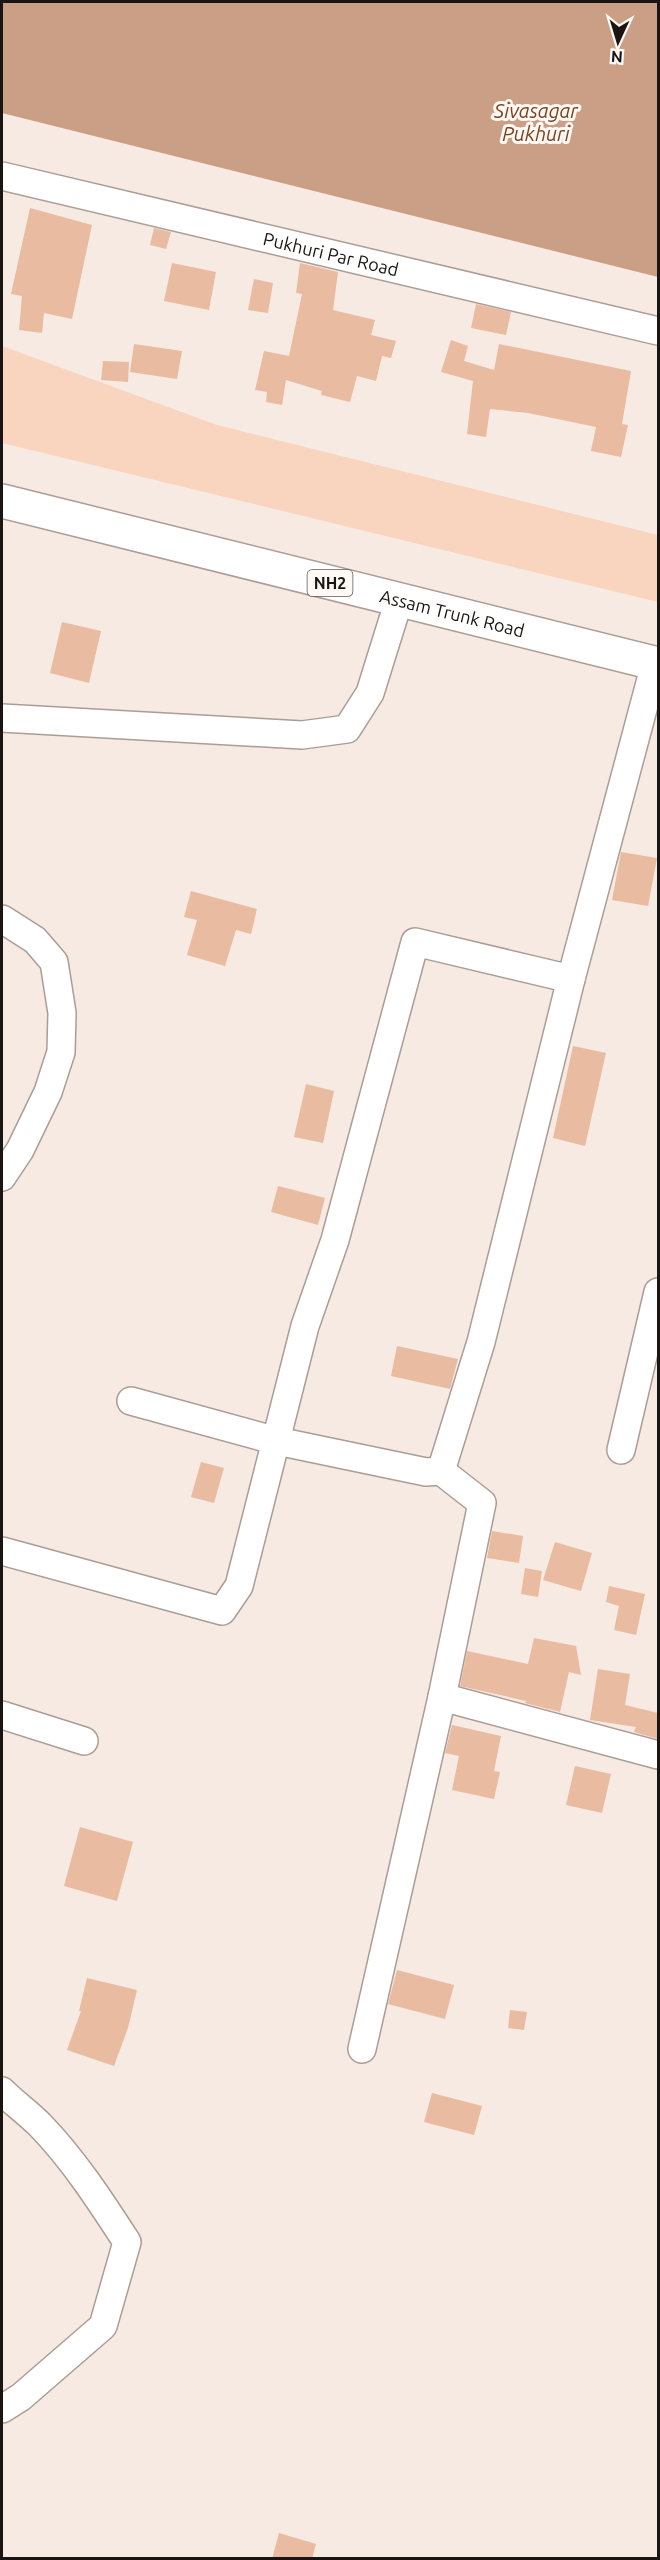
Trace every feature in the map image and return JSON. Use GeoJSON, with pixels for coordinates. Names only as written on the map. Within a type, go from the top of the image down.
{"type":"FeatureCollection","features":[{"type":"Feature","properties":{"kind":"highway","name":"Assam Trunk Road"},"geometry":{"type":"LineString","coordinates":[[2,501],[657,664]]}},
{"type":"Feature","properties":{"kind":"street","name":"Pukhuri Par Road"},"geometry":{"type":"LineString","coordinates":[[2,176],[658,331]]}},
{"type":"Feature","properties":{"kind":"street"},"geometry":{"type":"LineString","coordinates":[[2,718],[302,735],[347,729],[370,693],[399,600]]}},
{"type":"Feature","properties":{"kind":"street"},"geometry":{"type":"LineString","coordinates":[[441,1471],[481,1342],[571,979],[657,664]]}},
{"type":"Feature","properties":{"kind":"street"},"geometry":{"type":"LineString","coordinates":[[2,919],[35,940],[54,962],[62,1013],[61,1052],[48,1092],[20,1150],[2,1177]]}},
{"type":"Feature","properties":{"kind":"street"},"geometry":{"type":"LineString","coordinates":[[2,1551],[222,1611],[238,1586],[305,1326],[335,1240],[415,942],[571,979]]}},
{"type":"Feature","properties":{"kind":"street"},"geometry":{"type":"LineString","coordinates":[[621,1450],[658,1292]]}},
{"type":"Feature","properties":{"kind":"street"},"geometry":{"type":"LineString","coordinates":[[131,1401],[277,1441],[426,1472],[441,1471],[482,1503],[442,1697],[362,2049]]}},
{"type":"Feature","properties":{"kind":"street"},"geometry":{"type":"LineString","coordinates":[[442,1697],[658,1755]]}},
{"type":"Feature","properties":{"kind":"street"},"geometry":{"type":"LineString","coordinates":[[2,1715],[84,1741]]}},
{"type":"Feature","properties":{"kind":"street"},"geometry":{"type":"LineString","coordinates":[[2,2091],[61,2149],[127,2242],[103,2326],[21,2397],[2,2409]]}},
{"type":"Feature","properties":{"kind":"shaded area"},"geometry":{"type":"Polygon","coordinates":[[[2,346],[217,425],[658,535],[658,602],[2,443],[2,346]]]}},
{"type":"Feature","properties":{"kind":"water","name":"Sivasagar Pukhuri"},"geometry":{"type":"Polygon","coordinates":[[[2,2],[658,2],[658,277],[2,113],[2,2]]]}},
{"type":"Feature","properties":{"kind":"building"},"geometry":{"type":"Polygon","coordinates":[[[30,208],[92,225],[72,319],[44,313],[42,333],[19,330],[22,296],[11,294],[30,208]]]}},
{"type":"Feature","properties":{"kind":"building"},"geometry":{"type":"Polygon","coordinates":[[[154,228],[171,232],[166,249],[150,245],[154,228]]]}},
{"type":"Feature","properties":{"kind":"building"},"geometry":{"type":"Polygon","coordinates":[[[172,263],[216,272],[209,310],[164,301],[172,263]]]}},
{"type":"Feature","properties":{"kind":"building"},"geometry":{"type":"Polygon","coordinates":[[[300,263],[338,272],[333,310],[375,320],[371,335],[396,341],[391,358],[382,356],[376,381],[357,376],[350,402],[321,395],[322,391],[286,380],[282,405],[266,402],[267,392],[255,390],[264,351],[289,356],[302,294],[296,293],[300,263]]]}},
{"type":"Feature","properties":{"kind":"building"},"geometry":{"type":"Polygon","coordinates":[[[254,279],[273,283],[268,313],[248,310],[254,279]]]}},
{"type":"Feature","properties":{"kind":"building"},"geometry":{"type":"Polygon","coordinates":[[[476,304],[511,312],[506,335],[471,328],[476,304]]]}},
{"type":"Feature","properties":{"kind":"building"},"geometry":{"type":"Polygon","coordinates":[[[451,340],[468,346],[464,361],[494,370],[499,344],[631,371],[622,424],[628,425],[621,457],[591,451],[596,427],[528,413],[490,409],[486,437],[467,434],[473,381],[441,372],[451,340]]]}},
{"type":"Feature","properties":{"kind":"building"},"geometry":{"type":"Polygon","coordinates":[[[134,344],[182,351],[177,379],[130,372],[134,344]]]}},
{"type":"Feature","properties":{"kind":"building"},"geometry":{"type":"Polygon","coordinates":[[[103,361],[129,362],[128,382],[101,380],[103,361]]]}},
{"type":"Feature","properties":{"kind":"building"},"geometry":{"type":"Polygon","coordinates":[[[62,622],[101,631],[89,683],[50,673],[62,622]]]}},
{"type":"Feature","properties":{"kind":"building"},"geometry":{"type":"Polygon","coordinates":[[[621,852],[657,858],[648,906],[612,900],[621,852]]]}},
{"type":"Feature","properties":{"kind":"building"},"geometry":{"type":"Polygon","coordinates":[[[191,891],[257,909],[251,934],[236,930],[225,966],[187,955],[197,920],[184,917],[191,891]]]}},
{"type":"Feature","properties":{"kind":"building"},"geometry":{"type":"Polygon","coordinates":[[[573,1046],[606,1053],[585,1146],[553,1138],[573,1046]]]}},
{"type":"Feature","properties":{"kind":"building"},"geometry":{"type":"Polygon","coordinates":[[[306,1084],[334,1091],[323,1143],[294,1137],[306,1084]]]}},
{"type":"Feature","properties":{"kind":"building"},"geometry":{"type":"Polygon","coordinates":[[[278,1186],[325,1198],[318,1225],[271,1212],[278,1186]]]}},
{"type":"Feature","properties":{"kind":"building"},"geometry":{"type":"Polygon","coordinates":[[[397,1346],[458,1359],[450,1389],[391,1376],[397,1346]]]}},
{"type":"Feature","properties":{"kind":"building"},"geometry":{"type":"Polygon","coordinates":[[[201,1462],[224,1468],[214,1503],[191,1497],[201,1462]]]}},
{"type":"Feature","properties":{"kind":"building"},"geometry":{"type":"Polygon","coordinates":[[[492,1531],[523,1536],[519,1563],[487,1558],[492,1531]]]}},
{"type":"Feature","properties":{"kind":"building"},"geometry":{"type":"Polygon","coordinates":[[[555,1542],[592,1553],[581,1591],[543,1580],[555,1542]]]}},
{"type":"Feature","properties":{"kind":"building"},"geometry":{"type":"Polygon","coordinates":[[[525,1568],[542,1571],[538,1597],[521,1594],[525,1568]]]}},
{"type":"Feature","properties":{"kind":"building"},"geometry":{"type":"Polygon","coordinates":[[[609,1586],[645,1594],[636,1635],[614,1630],[619,1606],[606,1602],[609,1586]]]}},
{"type":"Feature","properties":{"kind":"building"},"geometry":{"type":"Polygon","coordinates":[[[534,1638],[576,1646],[581,1675],[569,1672],[560,1712],[525,1703],[526,1701],[460,1686],[467,1651],[528,1664],[534,1638]]]}},
{"type":"Feature","properties":{"kind":"building"},"geometry":{"type":"Polygon","coordinates":[[[598,1669],[630,1674],[625,1705],[658,1713],[658,1739],[634,1732],[636,1727],[590,1720],[598,1669]]]}},
{"type":"Feature","properties":{"kind":"building"},"geometry":{"type":"Polygon","coordinates":[[[452,1725],[501,1736],[494,1771],[500,1772],[494,1799],[452,1790],[459,1756],[445,1753],[452,1725]]]}},
{"type":"Feature","properties":{"kind":"building"},"geometry":{"type":"Polygon","coordinates":[[[575,1766],[611,1774],[602,1813],[566,1805],[575,1766]]]}},
{"type":"Feature","properties":{"kind":"building"},"geometry":{"type":"Polygon","coordinates":[[[80,1827],[133,1842],[117,1901],[64,1886],[80,1827]]]}},
{"type":"Feature","properties":{"kind":"building"},"geometry":{"type":"Polygon","coordinates":[[[397,1970],[454,1985],[445,2019],[388,2004],[397,1970]]]}},
{"type":"Feature","properties":{"kind":"building"},"geometry":{"type":"Polygon","coordinates":[[[87,1978],[137,1990],[128,2028],[114,2066],[67,2050],[81,2011],[79,2011],[87,1978]]]}},
{"type":"Feature","properties":{"kind":"building"},"geometry":{"type":"Polygon","coordinates":[[[510,2010],[527,2012],[524,2030],[508,2028],[510,2010]]]}},
{"type":"Feature","properties":{"kind":"building"},"geometry":{"type":"Polygon","coordinates":[[[432,2093],[482,2106],[474,2135],[424,2122],[432,2093]]]}},
{"type":"Feature","properties":{"kind":"building"},"geometry":{"type":"Polygon","coordinates":[[[279,2533],[316,2544],[312,2559],[272,2559],[279,2533]]]}}]}
